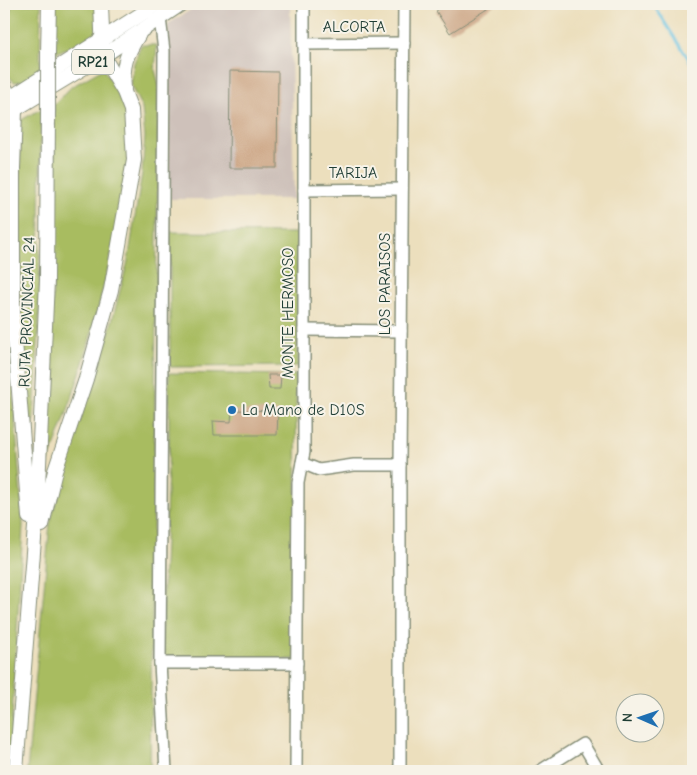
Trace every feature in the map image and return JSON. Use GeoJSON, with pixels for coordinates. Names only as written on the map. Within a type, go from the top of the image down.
{"type":"FeatureCollection","features":[{"type":"Feature","properties":{"kind":"main road","name":"RUTA PROVINCIAL 24"},"geometry":{"type":"LineString","coordinates":[[16,771],[32,567],[47,280],[48,4]]}},
{"type":"Feature","properties":{"kind":"main road"},"geometry":{"type":"LineString","coordinates":[[32,567],[55,470],[86,379],[111,290],[134,160],[134,137],[130,110],[124,92],[103,56],[100,4]]}},
{"type":"Feature","properties":{"kind":"main road","name":"RP21"},"geometry":{"type":"LineString","coordinates":[[9,106],[103,36],[159,11],[181,4]]}},
{"type":"Feature","properties":{"kind":"main road","name":"RP21"},"geometry":{"type":"LineString","coordinates":[[9,106],[103,56],[141,30],[159,11]]}},
{"type":"Feature","properties":{"kind":"main road"},"geometry":{"type":"LineString","coordinates":[[124,92],[123,75],[126,56],[141,30]]}},
{"type":"Feature","properties":{"kind":"main road"},"geometry":{"type":"LineString","coordinates":[[4,85],[9,106],[13,168],[13,316],[32,567]]}},
{"type":"Feature","properties":{"kind":"main road"},"geometry":{"type":"LineString","coordinates":[[4,146],[9,153],[13,168]]}},
{"type":"Feature","properties":{"kind":"street","name":"MONTE HERMOSO"},"geometry":{"type":"LineString","coordinates":[[296,771],[298,483],[304,452],[304,4]]}},
{"type":"Feature","properties":{"kind":"street","name":"LOS PARAISOS"},"geometry":{"type":"LineString","coordinates":[[400,771],[400,465],[404,4]]}},
{"type":"Feature","properties":{"kind":"street"},"geometry":{"type":"LineString","coordinates":[[159,11],[164,51],[160,663],[166,771]]}},
{"type":"Feature","properties":{"kind":"street","name":"ALCORTA"},"geometry":{"type":"LineString","coordinates":[[304,44],[404,43]]}},
{"type":"Feature","properties":{"kind":"street","name":"TARIJA"},"geometry":{"type":"LineString","coordinates":[[304,190],[402,189]]}},
{"type":"Feature","properties":{"kind":"street"},"geometry":{"type":"LineString","coordinates":[[304,330],[401,331]]}},
{"type":"Feature","properties":{"kind":"street"},"geometry":{"type":"LineString","coordinates":[[302,463],[319,470],[354,466],[400,465]]}},
{"type":"Feature","properties":{"kind":"street"},"geometry":{"type":"LineString","coordinates":[[160,663],[297,663]]}},
{"type":"Feature","properties":{"kind":"street"},"geometry":{"type":"LineString","coordinates":[[540,771],[583,744],[599,771]]}},
{"type":"Feature","properties":{"kind":"shaded area"},"geometry":{"type":"Polygon","coordinates":[[[200,4],[290,4],[294,199],[168,199],[168,24],[200,4]]]}},
{"type":"Feature","properties":{"kind":"green space"},"geometry":{"type":"Polygon","coordinates":[[[13,4],[41,4],[40,71],[25,81],[14,82],[4,71],[4,25],[13,4]]]}},
{"type":"Feature","properties":{"kind":"green space"},"geometry":{"type":"Polygon","coordinates":[[[54,4],[96,4],[100,30],[89,38],[54,54],[54,4]]]}},
{"type":"Feature","properties":{"kind":"green space"},"geometry":{"type":"Polygon","coordinates":[[[141,45],[157,45],[155,70],[159,85],[150,771],[27,771],[50,523],[71,445],[101,362],[128,261],[142,173],[145,137],[142,108],[131,86],[134,63],[141,45]]]}},
{"type":"Feature","properties":{"kind":"green space"},"geometry":{"type":"Polygon","coordinates":[[[103,69],[121,99],[130,132],[129,160],[123,202],[95,320],[78,381],[45,469],[56,217],[54,105],[71,87],[103,69]]]}},
{"type":"Feature","properties":{"kind":"green space"},"geometry":{"type":"Polygon","coordinates":[[[41,109],[39,328],[30,484],[21,302],[19,211],[21,120],[41,109]]]}},
{"type":"Feature","properties":{"kind":"green space"},"geometry":{"type":"Polygon","coordinates":[[[4,156],[6,158],[8,323],[23,525],[9,771],[4,771],[4,156]]]}},
{"type":"Feature","properties":{"kind":"green space"},"geometry":{"type":"Polygon","coordinates":[[[170,232],[297,233],[298,366],[170,367],[170,232]]]}},
{"type":"Feature","properties":{"kind":"green space"},"geometry":{"type":"Polygon","coordinates":[[[169,373],[296,375],[297,659],[160,663],[169,445],[169,373]]]}},
{"type":"Feature","properties":{"kind":"building"},"geometry":{"type":"Polygon","coordinates":[[[448,4],[496,4],[450,33],[436,11],[448,4]]]}},
{"type":"Feature","properties":{"kind":"building"},"geometry":{"type":"Polygon","coordinates":[[[230,71],[278,72],[277,168],[229,168],[230,71]]]}},
{"type":"Feature","properties":{"kind":"building"},"geometry":{"type":"Polygon","coordinates":[[[268,375],[281,375],[280,389],[269,389],[268,375]]]}},
{"type":"Feature","properties":{"kind":"building"},"geometry":{"type":"Polygon","coordinates":[[[232,410],[278,411],[277,435],[214,435],[213,421],[231,422],[232,410]]]}},
{"type":"Feature","properties":{"kind":"waterway"},"geometry":{"type":"LineString","coordinates":[[653,4],[693,66]]}},
{"type":"Feature","properties":{"kind":"place","name":"La Mano de D10S"},"geometry":{"type":"Point","coordinates":[232,410]}}]}
